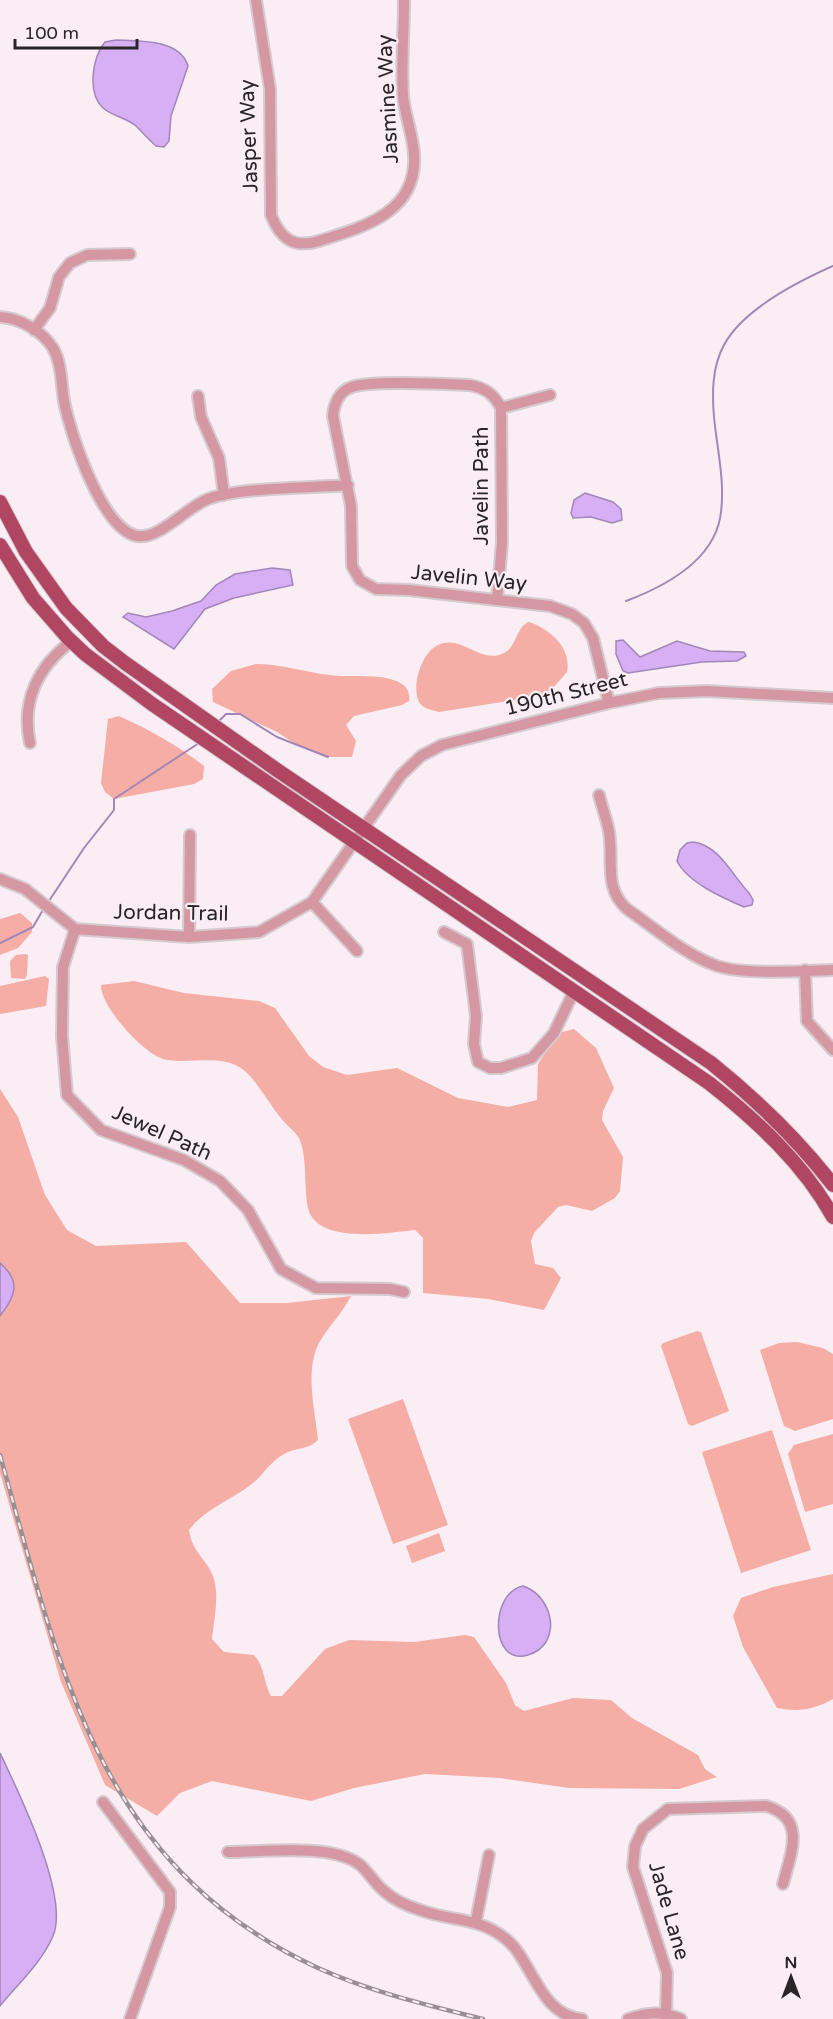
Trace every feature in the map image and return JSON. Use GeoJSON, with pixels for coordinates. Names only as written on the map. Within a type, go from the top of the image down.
{"type":"FeatureCollection","features":[{"type":"Feature","properties":{"kind":"main road"},"geometry":{"type":"LineString","coordinates":[[0,502],[26,552],[42,576],[66,608],[104,646],[277,770],[711,1063],[768,1111],[799,1143],[833,1185]]}},
{"type":"Feature","properties":{"kind":"main road"},"geometry":{"type":"LineString","coordinates":[[0,545],[33,598],[85,654],[152,704],[709,1083],[736,1104],[797,1166],[833,1217]]}},
{"type":"Feature","properties":{"kind":"street","name":"Jasper Way"},"geometry":{"type":"LineString","coordinates":[[256,0],[270,89],[271,215],[278,232],[292,243],[312,243]]}},
{"type":"Feature","properties":{"kind":"street","name":"Jasmine Way"},"geometry":{"type":"LineString","coordinates":[[312,243],[374,223],[396,206],[410,182],[414,155],[403,95],[404,0]]}},
{"type":"Feature","properties":{"kind":"street"},"geometry":{"type":"LineString","coordinates":[[34,330],[50,308],[59,277],[70,263],[87,255],[130,254]]}},
{"type":"Feature","properties":{"kind":"street"},"geometry":{"type":"LineString","coordinates":[[0,317],[21,321],[34,330],[48,342],[58,359],[65,408],[81,456],[113,521],[121,530],[141,537],[151,535],[195,506],[224,495],[348,485]]}},
{"type":"Feature","properties":{"kind":"street","name":"Javelin Way"},"geometry":{"type":"LineString","coordinates":[[501,408],[490,393],[470,385],[352,387],[339,397],[333,416],[351,506],[352,566],[367,586],[376,589],[409,590],[497,600],[559,609],[572,614],[584,623],[596,646],[609,703]]}},
{"type":"Feature","properties":{"kind":"street"},"geometry":{"type":"LineString","coordinates":[[501,408],[550,395]]}},
{"type":"Feature","properties":{"kind":"street"},"geometry":{"type":"LineString","coordinates":[[198,396],[201,417],[219,458],[224,495]]}},
{"type":"Feature","properties":{"kind":"street","name":"Javelin Path"},"geometry":{"type":"LineString","coordinates":[[497,600],[502,543],[501,408]]}},
{"type":"Feature","properties":{"kind":"street"},"geometry":{"type":"LineString","coordinates":[[30,743],[26,724],[32,687],[46,665],[72,641]]}},
{"type":"Feature","properties":{"kind":"street","name":"190th Street"},"geometry":{"type":"LineString","coordinates":[[356,843],[401,775],[428,752],[442,745],[642,695],[690,692],[833,698]]}},
{"type":"Feature","properties":{"kind":"street"},"geometry":{"type":"LineString","coordinates":[[599,795],[609,830],[611,886],[620,903],[627,909],[702,960],[719,966],[737,970],[833,970]]}},
{"type":"Feature","properties":{"kind":"street"},"geometry":{"type":"LineString","coordinates":[[189,937],[190,835]]}},
{"type":"Feature","properties":{"kind":"street","name":"Jordan Trail"},"geometry":{"type":"LineString","coordinates":[[75,929],[189,937],[259,932],[312,902],[356,843]]}},
{"type":"Feature","properties":{"kind":"street"},"geometry":{"type":"LineString","coordinates":[[0,879],[25,889],[75,929]]}},
{"type":"Feature","properties":{"kind":"street"},"geometry":{"type":"LineString","coordinates":[[312,902],[357,951]]}},
{"type":"Feature","properties":{"kind":"street","name":"Jewel Path"},"geometry":{"type":"LineString","coordinates":[[75,929],[63,967],[62,1036],[67,1095],[101,1130],[184,1160],[220,1181],[248,1210],[281,1269],[316,1288],[390,1289],[404,1292]]}},
{"type":"Feature","properties":{"kind":"street"},"geometry":{"type":"LineString","coordinates":[[444,932],[467,944],[476,1016],[474,1044],[478,1062],[490,1068],[501,1068],[532,1058],[554,1033],[574,991]]}},
{"type":"Feature","properties":{"kind":"street"},"geometry":{"type":"LineString","coordinates":[[805,970],[807,1020],[819,1037],[833,1050]]}},
{"type":"Feature","properties":{"kind":"street"},"geometry":{"type":"LineString","coordinates":[[103,1802],[170,1892],[170,1907],[130,2019]]}},
{"type":"Feature","properties":{"kind":"street","name":"Jade Lane"},"geometry":{"type":"LineString","coordinates":[[666,2013],[667,1973],[633,1867],[635,1846],[643,1829],[668,1809],[766,1806],[781,1811],[792,1827],[792,1848],[783,1884]]}},
{"type":"Feature","properties":{"kind":"street"},"geometry":{"type":"LineString","coordinates":[[228,1852],[326,1852],[359,1864],[383,1891],[403,1904],[423,1912],[476,1921],[509,1941],[530,1977],[559,2010],[574,2018],[582,2019]]}},
{"type":"Feature","properties":{"kind":"street"},"geometry":{"type":"LineString","coordinates":[[476,1921],[489,1855]]}},
{"type":"Feature","properties":{"kind":"street"},"geometry":{"type":"LineString","coordinates":[[628,2019],[647,2013],[666,2013],[681,2019]]}},
{"type":"Feature","properties":{"kind":"shaded area"},"geometry":{"type":"Polygon","coordinates":[[[116,40],[158,43],[168,46],[184,57],[188,66],[171,116],[169,141],[164,147],[156,146],[136,126],[107,111],[98,102],[93,85],[94,66],[105,42],[116,40]]]}},
{"type":"Feature","properties":{"kind":"shaded area"},"geometry":{"type":"Polygon","coordinates":[[[585,493],[613,502],[621,509],[622,520],[612,523],[591,517],[573,518],[571,513],[574,500],[585,493]]]}},
{"type":"Feature","properties":{"kind":"shaded area"},"geometry":{"type":"Polygon","coordinates":[[[272,568],[290,570],[293,585],[234,598],[205,609],[174,649],[123,617],[128,613],[146,617],[172,611],[201,601],[216,585],[235,574],[272,568]]]}},
{"type":"Feature","properties":{"kind":"shaded area"},"geometry":{"type":"Polygon","coordinates":[[[529,622],[544,629],[558,641],[563,647],[568,663],[567,672],[547,695],[439,712],[428,709],[419,702],[417,678],[427,654],[432,649],[438,645],[455,643],[479,653],[495,656],[504,653],[512,646],[521,628],[529,622]]]}},
{"type":"Feature","properties":{"kind":"shaded area"},"geometry":{"type":"Polygon","coordinates":[[[623,640],[640,657],[677,641],[710,651],[744,652],[746,656],[737,661],[702,662],[628,673],[623,671],[616,654],[616,641],[623,640]]]}},
{"type":"Feature","properties":{"kind":"shaded area"},"geometry":{"type":"Polygon","coordinates":[[[256,664],[275,665],[329,675],[367,676],[395,680],[408,691],[409,701],[402,705],[354,716],[346,725],[356,741],[352,757],[328,757],[294,743],[277,732],[213,702],[212,689],[231,671],[256,664]]]}},
{"type":"Feature","properties":{"kind":"shaded area"},"geometry":{"type":"Polygon","coordinates":[[[119,716],[163,738],[204,766],[203,779],[194,784],[114,799],[105,792],[101,783],[108,719],[119,716]]]}},
{"type":"Feature","properties":{"kind":"shaded area"},"geometry":{"type":"Polygon","coordinates":[[[687,843],[702,844],[718,855],[749,893],[753,900],[752,905],[744,907],[716,894],[682,869],[677,861],[680,850],[687,843]]]}},
{"type":"Feature","properties":{"kind":"shaded area"},"geometry":{"type":"Polygon","coordinates":[[[20,913],[32,923],[32,932],[18,948],[0,955],[0,919],[20,913]]]}},
{"type":"Feature","properties":{"kind":"shaded area"},"geometry":{"type":"Polygon","coordinates":[[[16,955],[28,955],[25,979],[11,978],[10,961],[16,955]]]}},
{"type":"Feature","properties":{"kind":"shaded area"},"geometry":{"type":"Polygon","coordinates":[[[45,976],[49,979],[46,1006],[0,1014],[0,986],[45,976]]]}},
{"type":"Feature","properties":{"kind":"shaded area"},"geometry":{"type":"Polygon","coordinates":[[[134,981],[184,993],[259,1001],[275,1008],[309,1056],[323,1067],[347,1075],[397,1068],[458,1098],[508,1107],[537,1100],[538,1064],[558,1033],[574,1029],[596,1048],[614,1088],[603,1111],[602,1120],[623,1157],[620,1191],[615,1198],[592,1211],[566,1205],[558,1207],[534,1233],[531,1241],[535,1264],[553,1268],[561,1278],[544,1310],[488,1299],[423,1293],[423,1238],[415,1230],[352,1234],[322,1226],[312,1217],[307,1203],[300,1140],[260,1088],[241,1068],[220,1061],[163,1059],[145,1048],[124,1028],[107,1005],[101,985],[134,981]]]}},
{"type":"Feature","properties":{"kind":"shaded area"},"geometry":{"type":"Polygon","coordinates":[[[0,1089],[18,1117],[45,1195],[67,1230],[96,1246],[186,1242],[240,1303],[287,1303],[351,1296],[322,1338],[313,1361],[312,1388],[318,1440],[279,1457],[253,1483],[211,1510],[189,1530],[193,1545],[213,1576],[216,1599],[212,1639],[224,1652],[254,1655],[260,1664],[271,1696],[282,1696],[325,1649],[349,1640],[414,1642],[465,1635],[474,1637],[506,1683],[515,1705],[524,1711],[573,1698],[611,1700],[632,1718],[698,1755],[705,1769],[717,1777],[679,1789],[569,1788],[500,1778],[425,1774],[354,1788],[311,1801],[212,1781],[180,1793],[157,1816],[105,1785],[61,1682],[0,1473],[0,1089]]]}},
{"type":"Feature","properties":{"kind":"shaded area"},"geometry":{"type":"Polygon","coordinates":[[[0,1263],[11,1276],[14,1289],[10,1302],[0,1316],[0,1263]]]}},
{"type":"Feature","properties":{"kind":"shaded area"},"geometry":{"type":"Polygon","coordinates":[[[697,1331],[701,1332],[729,1411],[692,1426],[688,1424],[661,1346],[663,1343],[697,1331]]]}},
{"type":"Feature","properties":{"kind":"shaded area"},"geometry":{"type":"Polygon","coordinates":[[[797,1342],[823,1348],[833,1354],[833,1419],[795,1431],[784,1426],[760,1350],[779,1343],[797,1342]]]}},
{"type":"Feature","properties":{"kind":"shaded area"},"geometry":{"type":"Polygon","coordinates":[[[403,1399],[448,1525],[393,1544],[348,1419],[403,1399]]]}},
{"type":"Feature","properties":{"kind":"shaded area"},"geometry":{"type":"Polygon","coordinates":[[[772,1430],[811,1550],[741,1573],[702,1452],[772,1430]]]}},
{"type":"Feature","properties":{"kind":"shaded area"},"geometry":{"type":"Polygon","coordinates":[[[833,1434],[833,1504],[805,1512],[788,1454],[794,1445],[833,1434]]]}},
{"type":"Feature","properties":{"kind":"shaded area"},"geometry":{"type":"Polygon","coordinates":[[[439,1533],[445,1551],[412,1563],[406,1546],[439,1533]]]}},
{"type":"Feature","properties":{"kind":"shaded area"},"geometry":{"type":"Polygon","coordinates":[[[833,1574],[833,1699],[806,1709],[777,1708],[743,1647],[733,1616],[741,1598],[773,1587],[833,1574]]]}},
{"type":"Feature","properties":{"kind":"shaded area"},"geometry":{"type":"Polygon","coordinates":[[[523,1586],[537,1595],[547,1608],[550,1616],[549,1634],[546,1642],[533,1653],[515,1656],[506,1650],[498,1628],[504,1601],[512,1591],[523,1586]]]}},
{"type":"Feature","properties":{"kind":"shaded area"},"geometry":{"type":"Polygon","coordinates":[[[0,1753],[40,1844],[54,1896],[56,1918],[53,1936],[43,1955],[0,2006],[0,1753]]]}},
{"type":"Feature","properties":{"kind":"waterway"},"geometry":{"type":"LineString","coordinates":[[626,601],[657,587],[687,569],[710,544],[717,529],[721,512],[722,488],[713,389],[717,362],[724,345],[733,332],[757,308],[803,280],[833,266]]}},
{"type":"Feature","properties":{"kind":"waterway"},"geometry":{"type":"LineString","coordinates":[[219,721],[226,714],[240,714],[277,737],[328,757]]}},
{"type":"Feature","properties":{"kind":"waterway"},"geometry":{"type":"LineString","coordinates":[[47,904],[84,848],[114,810],[114,799],[199,743]]}},
{"type":"Feature","properties":{"kind":"waterway"},"geometry":{"type":"LineString","coordinates":[[0,943],[33,927],[44,908]]}},
{"type":"Feature","properties":{"kind":"railway"},"geometry":{"type":"LineString","coordinates":[[0,1455],[44,1610],[68,1683],[98,1752],[136,1816],[183,1874],[243,1925],[318,1968],[379,1991],[483,2019]]}}]}
